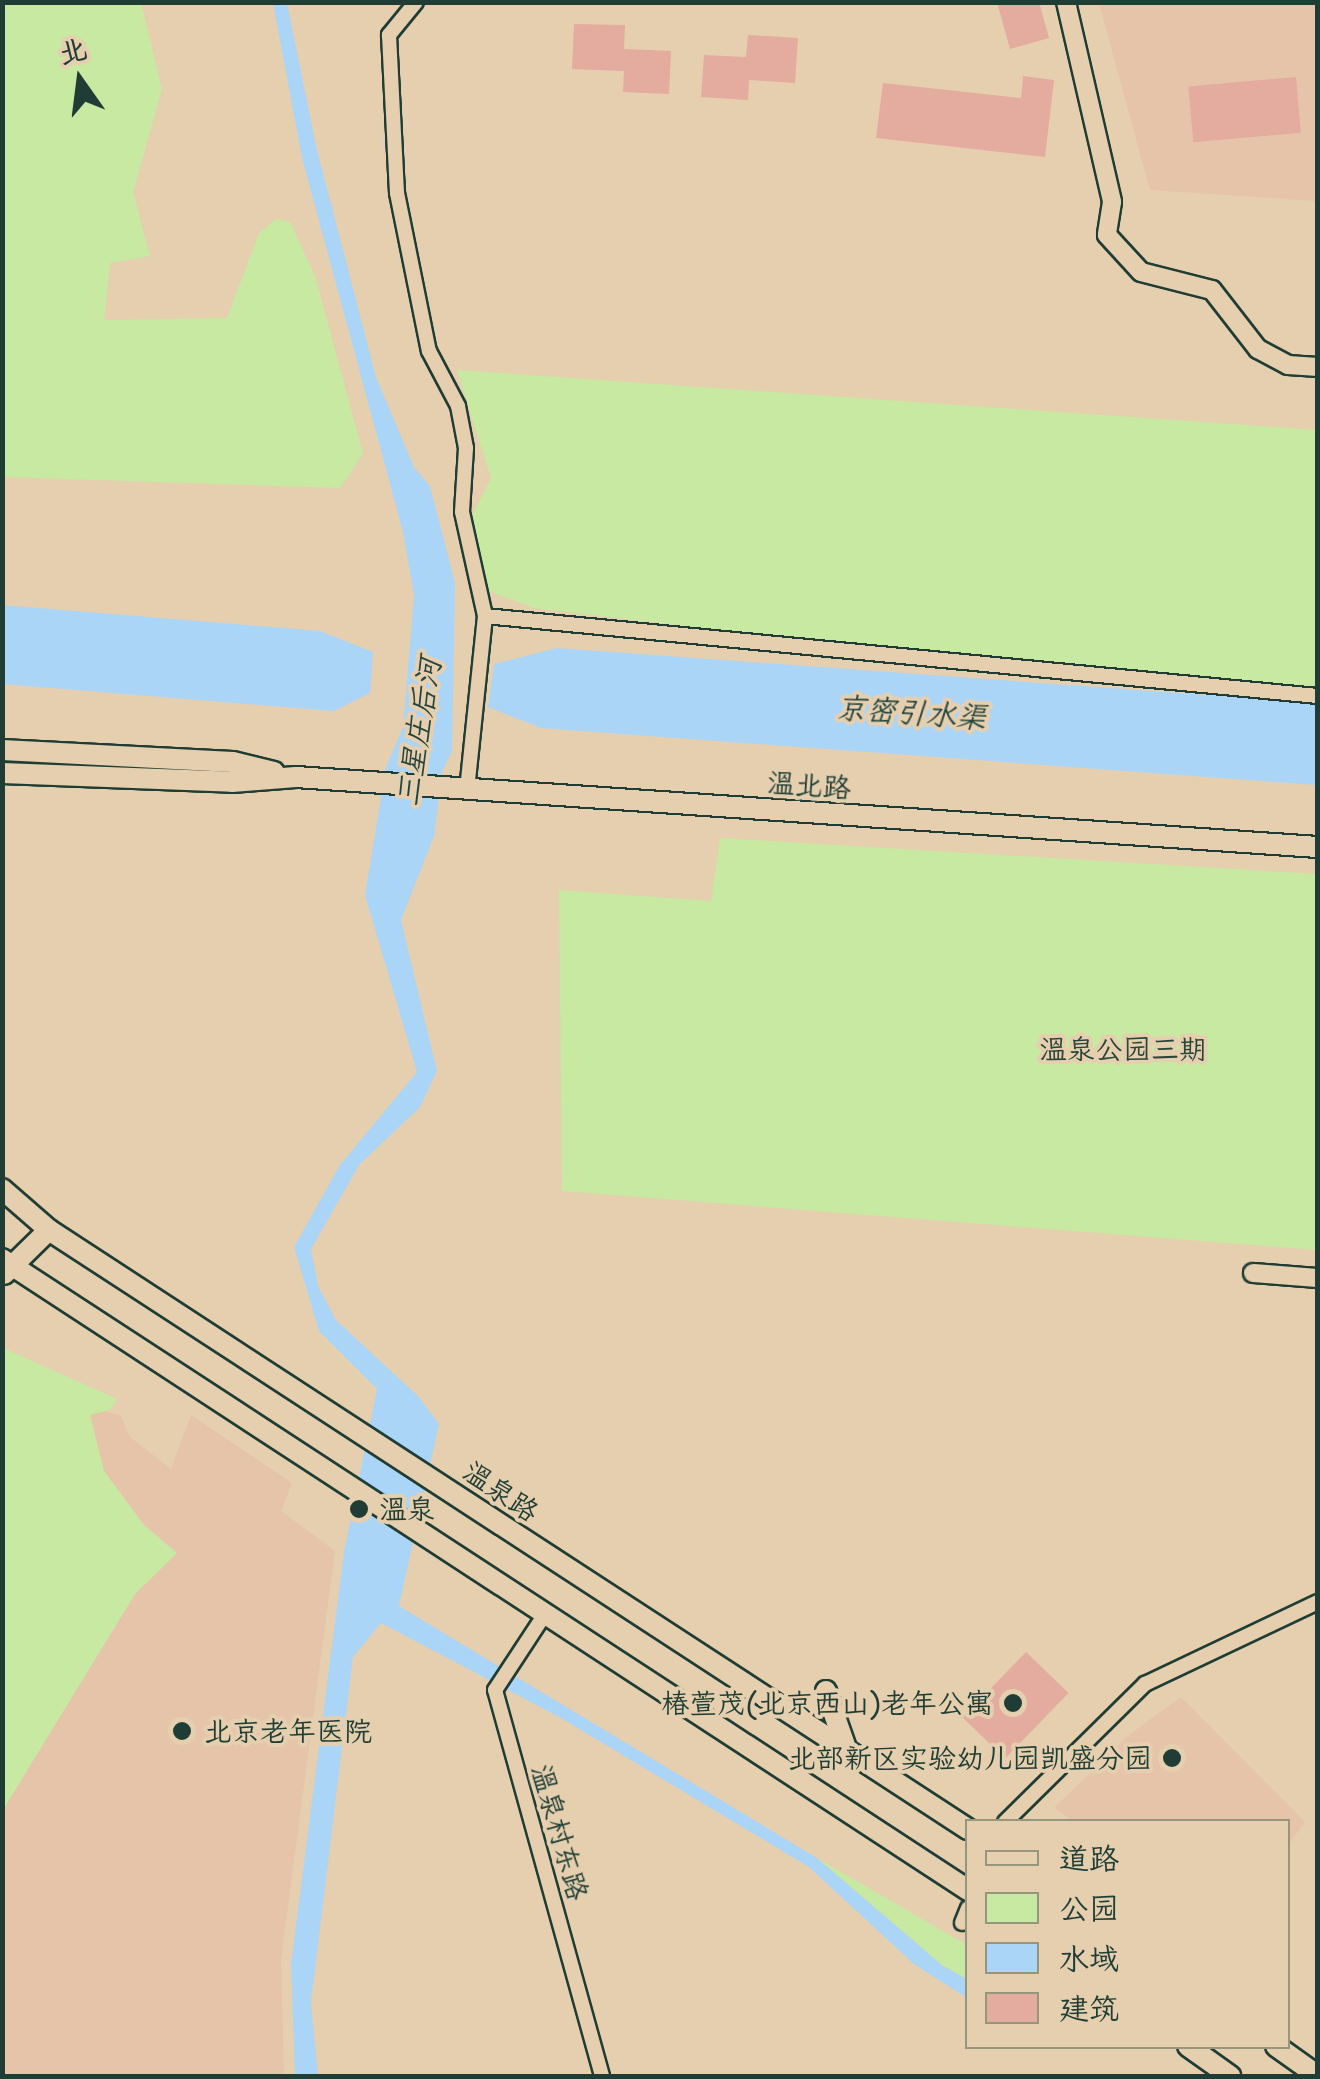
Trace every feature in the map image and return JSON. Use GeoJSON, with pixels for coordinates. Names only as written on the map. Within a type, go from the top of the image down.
{"type":"FeatureCollection","features":[{"type":"Feature","properties":{"kind":"main road","name":"温北路"},"geometry":{"type":"LineString","coordinates":[[2,750],[233,762],[296,777]]}},
{"type":"Feature","properties":{"kind":"main road","name":"温北路"},"geometry":{"type":"LineString","coordinates":[[2,773],[232,782],[296,777],[1318,847]]}},
{"type":"Feature","properties":{"kind":"main road","name":"温泉路"},"geometry":{"type":"LineString","coordinates":[[2,1189],[49,1230],[343,1418],[965,1827]]}},
{"type":"Feature","properties":{"kind":"main road"},"geometry":{"type":"LineString","coordinates":[[49,1230],[6,1268],[965,1888]]}},
{"type":"Feature","properties":{"kind":"main road"},"geometry":{"type":"LineString","coordinates":[[826,1691],[847,1751]]}},
{"type":"Feature","properties":{"kind":"main road"},"geometry":{"type":"LineString","coordinates":[[1192,2049],[1230,2076]]}},
{"type":"Feature","properties":{"kind":"main road"},"geometry":{"type":"LineString","coordinates":[[1280,2049],[1318,2076]]}},
{"type":"Feature","properties":{"kind":"street"},"geometry":{"type":"LineString","coordinates":[[416,2],[389,34],[397,192],[430,351],[458,406],[469,470],[462,512],[485,616],[467,789]]}},
{"type":"Feature","properties":{"kind":"street"},"geometry":{"type":"LineString","coordinates":[[1066,2],[1112,202],[1106,235],[1140,272],[1212,290],[1258,349],[1288,365],[1318,367]]}},
{"type":"Feature","properties":{"kind":"street"},"geometry":{"type":"LineString","coordinates":[[485,616],[1318,696]]}},
{"type":"Feature","properties":{"kind":"street"},"geometry":{"type":"LineString","coordinates":[[1253,1273],[1318,1278]]}},
{"type":"Feature","properties":{"kind":"street"},"geometry":{"type":"LineString","coordinates":[[1008,1819],[1145,1684],[1318,1602]]}},
{"type":"Feature","properties":{"kind":"street","name":"温泉村东路"},"geometry":{"type":"LineString","coordinates":[[545,1614],[494,1690],[602,2076]]}},
{"type":"Feature","properties":{"kind":"shaded area"},"geometry":{"type":"Polygon","coordinates":[[[1099,3],[1317,3],[1317,201],[1150,190],[1099,3]]]}},
{"type":"Feature","properties":{"kind":"shaded area","name":"北京老年医院"},"geometry":{"type":"Polygon","coordinates":[[[99,1409],[121,1416],[130,1437],[171,1469],[191,1415],[292,1483],[281,1511],[335,1551],[281,1959],[284,2076],[3,2076],[2,1810],[135,1594],[176,1553],[144,1525],[104,1472],[90,1414],[99,1409]]]}},
{"type":"Feature","properties":{"kind":"shaded area","name":"北部新区实验幼儿园凯盛分园"},"geometry":{"type":"Polygon","coordinates":[[[1181,1697],[1305,1822],[1290,1842],[1290,1819],[1070,1819],[1054,1808],[1129,1735],[1181,1697]]]}},
{"type":"Feature","properties":{"kind":"green space"},"geometry":{"type":"Polygon","coordinates":[[[2,3],[141,3],[162,89],[133,192],[150,256],[110,263],[104,320],[227,318],[259,233],[276,219],[290,222],[315,276],[363,454],[340,488],[3,477],[2,3]]]}},
{"type":"Feature","properties":{"kind":"green space"},"geometry":{"type":"Polygon","coordinates":[[[457,370],[1317,430],[1317,686],[1077,673],[534,608],[486,590],[471,518],[491,478],[457,370]]]}},
{"type":"Feature","properties":{"kind":"green space","name":"温泉公园三期"},"geometry":{"type":"Polygon","coordinates":[[[720,838],[1317,874],[1317,1250],[562,1191],[559,890],[711,901],[720,838]]]}},
{"type":"Feature","properties":{"kind":"green space"},"geometry":{"type":"Polygon","coordinates":[[[3,1348],[117,1399],[110,1410],[90,1415],[104,1471],[144,1525],[177,1553],[135,1594],[3,1810],[3,1348]]]}},
{"type":"Feature","properties":{"kind":"green space"},"geometry":{"type":"Polygon","coordinates":[[[817,1858],[965,1944],[965,1978],[943,1966],[817,1858]]]}},
{"type":"Feature","properties":{"kind":"water","name":"三星庄后河"},"geometry":{"type":"Polygon","coordinates":[[[273,3],[287,3],[316,146],[376,377],[414,467],[430,486],[455,583],[452,751],[442,772],[434,836],[401,920],[437,1071],[420,1107],[359,1165],[311,1249],[318,1286],[336,1320],[419,1397],[439,1424],[399,1606],[817,1858],[943,1966],[965,1978],[965,1997],[914,1964],[809,1867],[561,1718],[381,1623],[353,1657],[311,2002],[318,2076],[295,2076],[291,1964],[344,1552],[377,1389],[319,1331],[294,1247],[340,1165],[417,1072],[365,895],[386,767],[403,727],[414,595],[403,532],[302,158],[273,3]]]}},
{"type":"Feature","properties":{"kind":"water"},"geometry":{"type":"Polygon","coordinates":[[[2,605],[320,631],[373,652],[370,693],[334,711],[3,684],[2,605]]]}},
{"type":"Feature","properties":{"kind":"water","name":"京密引水渠"},"geometry":{"type":"Polygon","coordinates":[[[557,648],[1317,703],[1317,785],[541,728],[488,707],[494,664],[557,648]]]}},
{"type":"Feature","properties":{"kind":"building"},"geometry":{"type":"Polygon","coordinates":[[[997,2],[1039,2],[1049,38],[1010,49],[997,2]]]}},
{"type":"Feature","properties":{"kind":"building"},"geometry":{"type":"Polygon","coordinates":[[[574,24],[625,25],[624,49],[671,51],[669,94],[623,92],[624,71],[572,69],[574,24]]]}},
{"type":"Feature","properties":{"kind":"building"},"geometry":{"type":"Polygon","coordinates":[[[748,35],[798,38],[795,83],[749,80],[748,100],[701,97],[704,55],[746,57],[748,35]]]}},
{"type":"Feature","properties":{"kind":"building"},"geometry":{"type":"Polygon","coordinates":[[[1023,76],[1054,80],[1045,157],[876,138],[883,83],[1021,98],[1023,76]]]}},
{"type":"Feature","properties":{"kind":"building"},"geometry":{"type":"Polygon","coordinates":[[[1296,77],[1301,133],[1193,142],[1188,86],[1296,77]]]}},
{"type":"Feature","properties":{"kind":"building","name":"椿萱茂(北京西山)老年公寓"},"geometry":{"type":"Polygon","coordinates":[[[1026,1652],[1068,1693],[1005,1758],[963,1717],[1026,1652]]]}},
{"type":"Feature","properties":{"kind":"place","name":"温泉"},"geometry":{"type":"Point","coordinates":[359,1509]}},
{"type":"Feature","properties":{"kind":"place","name":"椿萱茂(北京西山)老年公寓"},"geometry":{"type":"Point","coordinates":[1013,1703]}},
{"type":"Feature","properties":{"kind":"place","name":"北京老年医院"},"geometry":{"type":"Point","coordinates":[182,1731]}},
{"type":"Feature","properties":{"kind":"place","name":"北部新区实验幼儿园凯盛分园"},"geometry":{"type":"Point","coordinates":[1172,1758]}}]}
